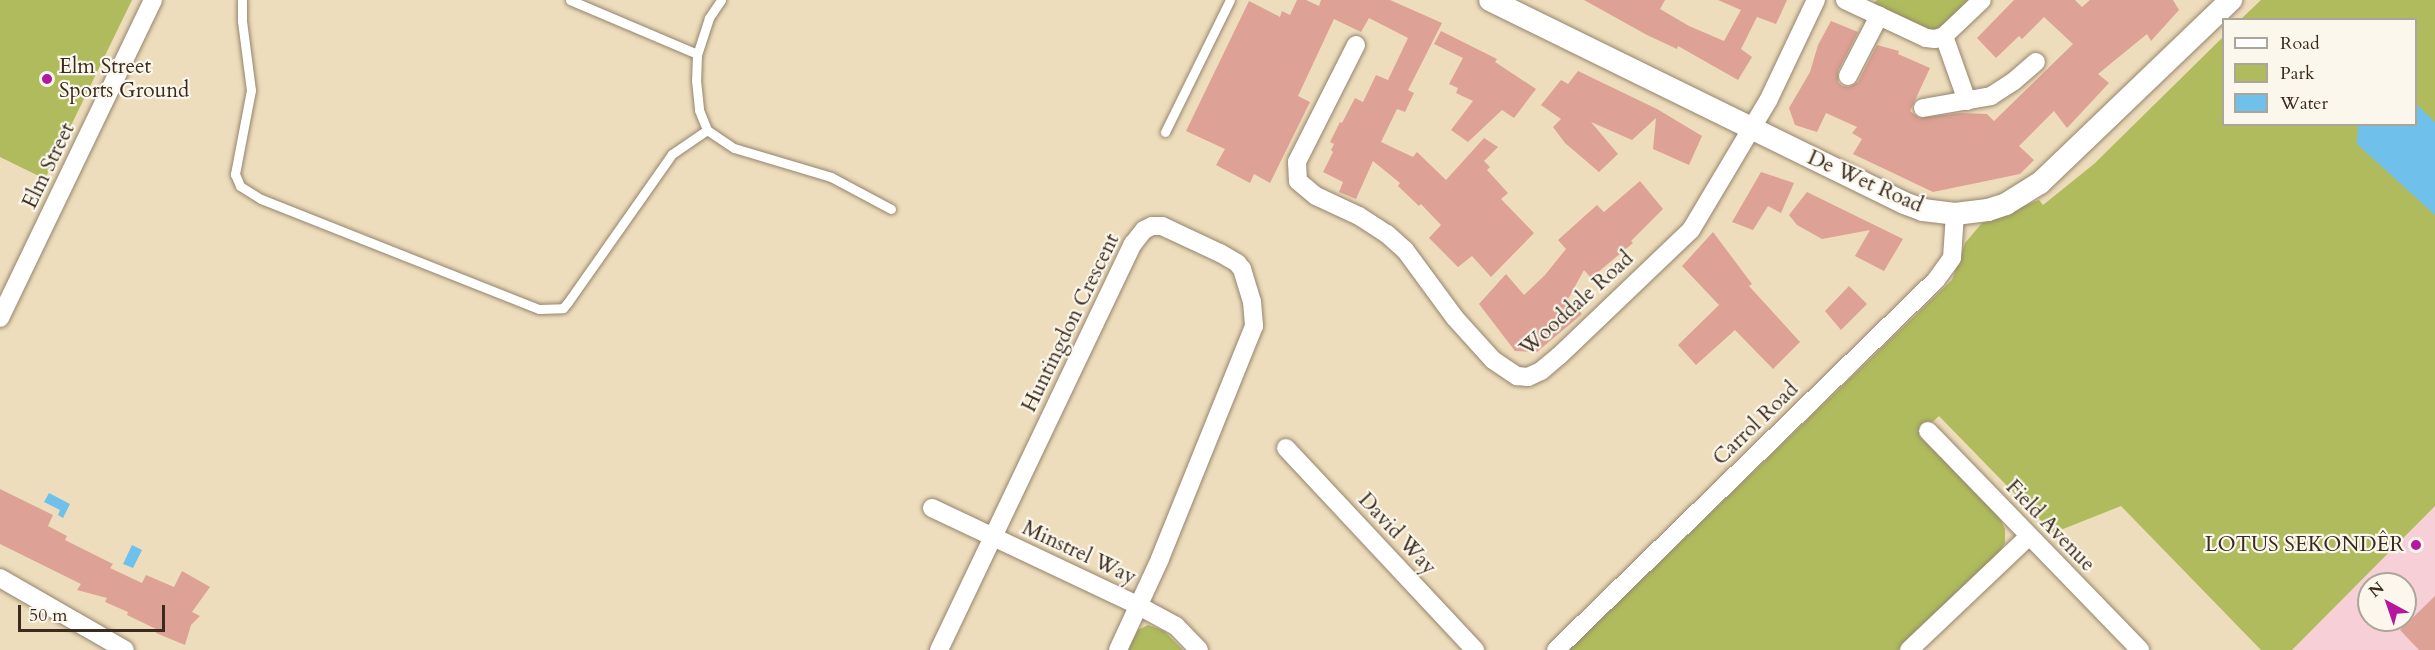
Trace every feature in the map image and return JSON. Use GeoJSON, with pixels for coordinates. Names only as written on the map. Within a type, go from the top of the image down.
{"type":"FeatureCollection","features":[{"type":"Feature","properties":{"kind":"street","name":"Elm Street"},"geometry":{"type":"LineString","coordinates":[[0,318],[6,290],[153,0]]}},
{"type":"Feature","properties":{"kind":"street"},"geometry":{"type":"LineString","coordinates":[[1752,129],[1816,0]]}},
{"type":"Feature","properties":{"kind":"street"},"geometry":{"type":"LineString","coordinates":[[1845,0],[1926,38],[1944,36],[1982,0]]}},
{"type":"Feature","properties":{"kind":"street","name":"De Wet Road"},"geometry":{"type":"LineString","coordinates":[[1501,3],[1904,203],[1923,210],[1955,214],[1988,210],[2006,204],[2040,183],[2231,0]]}},
{"type":"Feature","properties":{"kind":"street"},"geometry":{"type":"LineString","coordinates":[[1848,76],[1879,16]]}},
{"type":"Feature","properties":{"kind":"street"},"geometry":{"type":"LineString","coordinates":[[1944,36],[1966,102]]}},
{"type":"Feature","properties":{"kind":"street","name":"Wooddale Road"},"geometry":{"type":"LineString","coordinates":[[1356,45],[1303,147],[1295,169],[1298,181],[1308,190],[1359,216],[1387,234],[1405,250],[1455,318],[1493,360],[1517,376],[1528,377],[1541,371],[1680,242],[1699,218],[1752,129]]}},
{"type":"Feature","properties":{"kind":"street"},"geometry":{"type":"LineString","coordinates":[[1923,108],[1966,102],[2001,91],[2036,62]]}},
{"type":"Feature","properties":{"kind":"street","name":"Carrol Road"},"geometry":{"type":"LineString","coordinates":[[1556,650],[1936,280],[1952,258],[1955,214]]}},
{"type":"Feature","properties":{"kind":"street","name":"Huntingdon Crescent"},"geometry":{"type":"LineString","coordinates":[[939,650],[1138,235],[1152,226],[1162,226],[1221,253],[1242,269],[1252,302],[1254,326],[1139,606],[1118,650]]}},
{"type":"Feature","properties":{"kind":"street","name":"Field Avenue"},"geometry":{"type":"LineString","coordinates":[[1928,431],[2028,537],[2140,650]]}},
{"type":"Feature","properties":{"kind":"street","name":"David Way"},"geometry":{"type":"LineString","coordinates":[[1286,448],[1475,650]]}},
{"type":"Feature","properties":{"kind":"street","name":"Minstrel Way"},"geometry":{"type":"LineString","coordinates":[[932,508],[1139,606],[1176,626],[1199,650]]}},
{"type":"Feature","properties":{"kind":"street"},"geometry":{"type":"LineString","coordinates":[[1909,650],[2028,537]]}},
{"type":"Feature","properties":{"kind":"street"},"geometry":{"type":"LineString","coordinates":[[0,578],[125,650]]}},
{"type":"Feature","properties":{"kind":"lane"},"geometry":{"type":"LineString","coordinates":[[242,0],[242,21],[250,90],[235,174],[240,186],[261,199],[539,309],[562,308],[568,302],[672,154],[707,130]]}},
{"type":"Feature","properties":{"kind":"lane"},"geometry":{"type":"LineString","coordinates":[[570,0],[698,54]]}},
{"type":"Feature","properties":{"kind":"lane"},"geometry":{"type":"LineString","coordinates":[[721,0],[709,18],[698,54],[696,80],[699,110],[707,130],[734,148],[831,177],[891,209]]}},
{"type":"Feature","properties":{"kind":"lane"},"geometry":{"type":"LineString","coordinates":[[1165,132],[1230,0]]}},
{"type":"Feature","properties":{"kind":"shaded area","name":"LOTUS SEKONDÊR"},"geometry":{"type":"Polygon","coordinates":[[[2435,506],[2435,650],[2292,650],[2357,585],[2357,632],[2417,632],[2417,572],[2369,572],[2435,506]]]}},
{"type":"Feature","properties":{"kind":"green space","name":"Elm Street Sports Ground"},"geometry":{"type":"Polygon","coordinates":[[[0,0],[132,0],[45,179],[0,157],[0,0]]]}},
{"type":"Feature","properties":{"kind":"green space"},"geometry":{"type":"Polygon","coordinates":[[[1877,0],[1975,0],[1944,29],[1926,31],[1871,6],[1877,0]]]}},
{"type":"Feature","properties":{"kind":"green space"},"geometry":{"type":"Polygon","coordinates":[[[2261,0],[2435,0],[2435,506],[2369,572],[2357,572],[2357,585],[2292,650],[2261,650],[2121,506],[2053,533],[1939,416],[1919,435],[1999,517],[2005,529],[2005,543],[1998,554],[1898,650],[1569,650],[1952,280],[1965,243],[1982,223],[2039,200],[2043,205],[2094,164],[2222,38],[2222,126],[2417,126],[2417,18],[2242,18],[2261,0]]]}},
{"type":"Feature","properties":{"kind":"green space"},"geometry":{"type":"Polygon","coordinates":[[[1148,625],[1164,631],[1183,650],[1127,650],[1138,630],[1148,625]]]}},
{"type":"Feature","properties":{"kind":"water"},"geometry":{"type":"Polygon","coordinates":[[[2417,105],[2435,122],[2435,215],[2357,144],[2358,126],[2417,126],[2417,105]]]}},
{"type":"Feature","properties":{"kind":"water"},"geometry":{"type":"Polygon","coordinates":[[[49,493],[70,504],[63,518],[58,515],[60,510],[44,502],[49,493]]]}},
{"type":"Feature","properties":{"kind":"water"},"geometry":{"type":"Polygon","coordinates":[[[132,545],[142,550],[133,568],[123,564],[132,545]]]}},
{"type":"Feature","properties":{"kind":"building"},"geometry":{"type":"Polygon","coordinates":[[[1297,0],[1306,0],[1319,6],[1321,0],[1390,0],[1442,23],[1408,90],[1414,93],[1405,112],[1397,109],[1381,142],[1413,157],[1417,152],[1446,180],[1484,138],[1498,147],[1484,161],[1490,167],[1487,170],[1508,193],[1501,199],[1534,233],[1491,277],[1472,256],[1458,267],[1429,238],[1441,225],[1421,204],[1419,206],[1398,186],[1400,183],[1373,161],[1356,199],[1339,192],[1343,182],[1323,172],[1333,152],[1331,150],[1334,144],[1330,142],[1355,98],[1363,102],[1376,75],[1388,80],[1408,38],[1369,18],[1361,32],[1334,19],[1298,96],[1310,102],[1270,183],[1254,174],[1250,183],[1216,165],[1225,149],[1186,131],[1249,1],[1280,17],[1282,11],[1290,15],[1297,0]]]}},
{"type":"Feature","properties":{"kind":"building"},"geometry":{"type":"Polygon","coordinates":[[[1584,0],[1665,0],[1660,9],[1689,26],[1724,41],[1741,10],[1718,0],[1787,0],[1776,24],[1757,17],[1741,49],[1752,57],[1738,80],[1678,46],[1677,49],[1647,35],[1584,0]]]}},
{"type":"Feature","properties":{"kind":"building"},"geometry":{"type":"Polygon","coordinates":[[[2014,0],[2075,0],[2082,7],[2090,0],[2173,0],[2179,10],[2151,41],[2147,34],[2098,74],[2109,83],[2067,128],[2054,111],[2019,146],[2034,160],[2020,174],[1933,192],[1853,154],[1862,139],[1852,133],[1857,127],[1826,113],[1817,132],[1795,125],[1789,108],[1810,72],[1818,45],[1831,21],[1858,32],[1838,71],[1838,82],[1842,86],[1849,87],[1858,82],[1877,45],[1899,51],[1898,54],[1930,68],[1910,111],[1919,118],[1960,113],[1987,114],[1994,121],[2073,44],[2044,17],[2022,39],[2019,36],[1996,58],[1977,38],[2014,0]]]}},
{"type":"Feature","properties":{"kind":"building"},"geometry":{"type":"Polygon","coordinates":[[[1441,31],[1497,59],[1495,62],[1536,89],[1514,118],[1502,110],[1468,142],[1451,130],[1473,101],[1456,93],[1458,88],[1449,84],[1463,58],[1434,44],[1441,31]]]}},
{"type":"Feature","properties":{"kind":"building"},"geometry":{"type":"Polygon","coordinates":[[[1578,71],[1657,109],[1702,136],[1689,165],[1653,149],[1656,118],[1632,140],[1591,122],[1618,154],[1599,172],[1565,143],[1553,127],[1561,119],[1541,105],[1561,80],[1568,84],[1578,71]]]}},
{"type":"Feature","properties":{"kind":"building"},"geometry":{"type":"Polygon","coordinates":[[[1761,172],[1794,183],[1781,213],[1768,206],[1753,230],[1732,222],[1761,172]]]}},
{"type":"Feature","properties":{"kind":"building"},"geometry":{"type":"Polygon","coordinates":[[[1640,181],[1663,209],[1631,241],[1633,243],[1591,278],[1584,270],[1568,299],[1582,314],[1537,352],[1515,351],[1479,304],[1506,274],[1524,295],[1545,275],[1566,249],[1558,240],[1597,205],[1604,212],[1640,181]]]}},
{"type":"Feature","properties":{"kind":"building"},"geometry":{"type":"Polygon","coordinates":[[[1807,192],[1903,239],[1884,271],[1855,256],[1870,230],[1822,239],[1797,225],[1789,215],[1807,192]]]}},
{"type":"Feature","properties":{"kind":"building"},"geometry":{"type":"Polygon","coordinates":[[[1713,232],[1752,284],[1749,286],[1800,342],[1773,369],[1735,330],[1696,365],[1678,345],[1719,305],[1682,266],[1713,232]]]}},
{"type":"Feature","properties":{"kind":"building"},"geometry":{"type":"Polygon","coordinates":[[[1849,286],[1867,304],[1841,330],[1825,311],[1849,286]]]}},
{"type":"Feature","properties":{"kind":"building"},"geometry":{"type":"Polygon","coordinates":[[[0,489],[53,515],[48,526],[67,536],[65,540],[113,564],[110,568],[142,583],[146,575],[174,587],[182,571],[210,587],[192,612],[200,616],[191,625],[185,645],[156,633],[156,629],[127,615],[128,612],[105,602],[107,598],[77,590],[81,584],[0,544],[0,489]]]}},
{"type":"Feature","properties":{"kind":"building"},"geometry":{"type":"Polygon","coordinates":[[[2435,596],[2435,650],[2419,650],[2402,632],[2417,632],[2417,613],[2435,596]]]}},
{"type":"Feature","properties":{"kind":"place","name":"Elm Street Sports Ground"},"geometry":{"type":"Point","coordinates":[47,79]}},
{"type":"Feature","properties":{"kind":"place","name":"LOTUS SEKONDÊR"},"geometry":{"type":"Point","coordinates":[2416,545]}}]}
